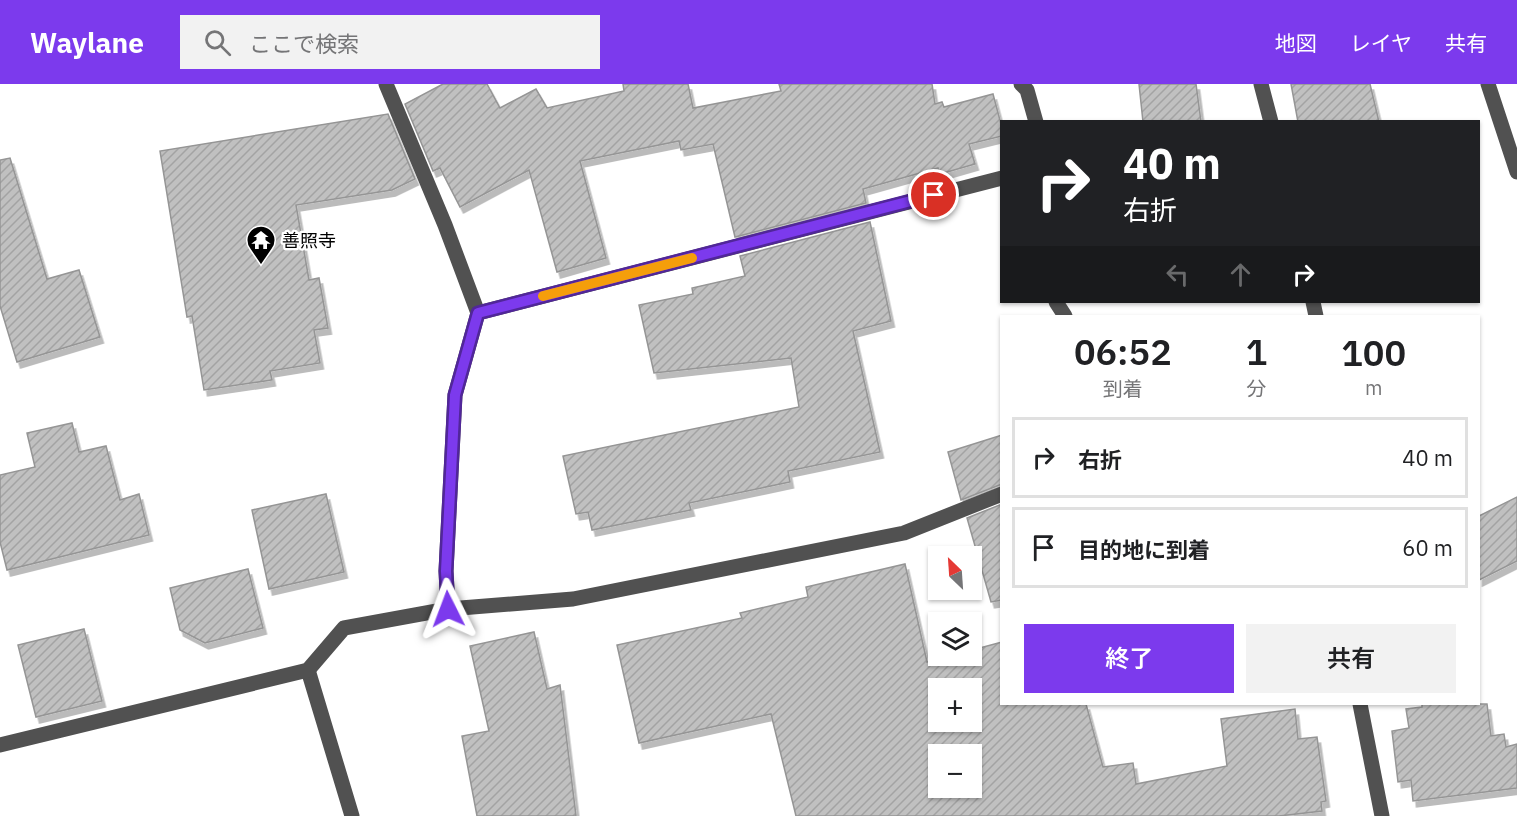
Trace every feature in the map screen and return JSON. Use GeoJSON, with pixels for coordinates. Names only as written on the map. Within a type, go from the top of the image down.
{"type":"FeatureCollection","features":[{"type":"Feature","properties":{"kind":"street"},"geometry":{"type":"LineString","coordinates":[[386,84],[445,225],[478,313],[455,395],[446,571],[448,609]]}},
{"type":"Feature","properties":{"kind":"street"},"geometry":{"type":"LineString","coordinates":[[1261,84],[1270,120]]}},
{"type":"Feature","properties":{"kind":"street"},"geometry":{"type":"LineString","coordinates":[[1488,84],[1517,172]]}},
{"type":"Feature","properties":{"kind":"street"},"geometry":{"type":"LineString","coordinates":[[1027,86],[1036,120]]}},
{"type":"Feature","properties":{"kind":"street"},"geometry":{"type":"LineString","coordinates":[[478,313],[1000,179]]}},
{"type":"Feature","properties":{"kind":"street"},"geometry":{"type":"LineString","coordinates":[[0,745],[308,670],[344,628],[448,609],[573,599],[904,533],[1000,495]]}},
{"type":"Feature","properties":{"kind":"street"},"geometry":{"type":"LineString","coordinates":[[308,670],[352,816]]}},
{"type":"Feature","properties":{"kind":"street"},"geometry":{"type":"LineString","coordinates":[[1360,705],[1382,816]]}},
{"type":"Feature","properties":{"kind":"building"},"geometry":{"type":"Polygon","coordinates":[[[443,84],[487,84],[500,108],[536,89],[547,108],[624,91],[623,84],[688,84],[693,108],[781,91],[779,84],[932,84],[935,104],[942,102],[944,107],[993,94],[1000,120],[1000,136],[969,144],[975,164],[940,174],[938,168],[863,189],[866,203],[735,237],[713,144],[681,150],[679,141],[580,161],[606,258],[557,272],[529,170],[460,207],[440,168],[433,171],[405,104],[443,84]]]}},
{"type":"Feature","properties":{"kind":"building"},"geometry":{"type":"Polygon","coordinates":[[[1139,84],[1196,84],[1201,120],[1143,120],[1139,84]]]}},
{"type":"Feature","properties":{"kind":"building"},"geometry":{"type":"Polygon","coordinates":[[[1291,84],[1370,84],[1379,120],[1298,120],[1291,84]]]}},
{"type":"Feature","properties":{"kind":"building"},"geometry":{"type":"Polygon","coordinates":[[[388,114],[415,179],[392,190],[296,205],[309,280],[319,278],[328,328],[314,330],[320,363],[270,371],[272,380],[204,390],[192,316],[187,317],[160,151],[388,114]]]}},
{"type":"Feature","properties":{"kind":"building"},"geometry":{"type":"Polygon","coordinates":[[[10,158],[47,279],[79,270],[100,337],[17,362],[0,306],[0,160],[10,158]]]}},
{"type":"Feature","properties":{"kind":"building"},"geometry":{"type":"Polygon","coordinates":[[[870,222],[891,321],[853,331],[880,452],[788,471],[790,482],[689,503],[691,510],[592,530],[588,512],[576,514],[563,456],[799,407],[791,358],[654,373],[639,305],[693,294],[692,288],[745,276],[740,256],[870,222]]]}},
{"type":"Feature","properties":{"kind":"building"},"geometry":{"type":"Polygon","coordinates":[[[72,423],[79,452],[106,446],[120,500],[139,494],[149,535],[7,570],[0,542],[0,475],[35,467],[27,433],[72,423]]]}},
{"type":"Feature","properties":{"kind":"building"},"geometry":{"type":"Polygon","coordinates":[[[1000,436],[1000,485],[961,500],[948,452],[1000,436]]]}},
{"type":"Feature","properties":{"kind":"building"},"geometry":{"type":"Polygon","coordinates":[[[326,494],[344,572],[269,589],[252,510],[326,494]]]}},
{"type":"Feature","properties":{"kind":"building"},"geometry":{"type":"Polygon","coordinates":[[[1517,497],[1517,561],[1480,580],[1480,516],[1517,497]]]}},
{"type":"Feature","properties":{"kind":"building"},"geometry":{"type":"Polygon","coordinates":[[[1000,505],[1000,600],[991,602],[982,570],[982,546],[975,546],[967,518],[1000,505]]]}},
{"type":"Feature","properties":{"kind":"building"},"geometry":{"type":"Polygon","coordinates":[[[905,564],[928,666],[982,666],[982,647],[1000,643],[1000,705],[1086,705],[1103,767],[1133,763],[1136,784],[1227,766],[1221,719],[1295,709],[1298,739],[1317,737],[1326,801],[1321,802],[1322,811],[1279,816],[796,816],[771,714],[639,743],[617,645],[742,618],[740,613],[808,597],[806,587],[905,564]]]}},
{"type":"Feature","properties":{"kind":"building"},"geometry":{"type":"Polygon","coordinates":[[[248,569],[263,628],[205,643],[180,630],[170,588],[248,569]]]}},
{"type":"Feature","properties":{"kind":"building"},"geometry":{"type":"Polygon","coordinates":[[[84,629],[102,701],[36,717],[18,645],[84,629]]]}},
{"type":"Feature","properties":{"kind":"building"},"geometry":{"type":"Polygon","coordinates":[[[534,632],[547,689],[560,685],[576,816],[477,816],[462,736],[489,731],[470,646],[534,632]]]}},
{"type":"Feature","properties":{"kind":"building"},"geometry":{"type":"Polygon","coordinates":[[[1487,704],[1491,736],[1504,734],[1506,747],[1517,744],[1517,788],[1413,801],[1411,780],[1398,782],[1392,731],[1409,728],[1406,709],[1422,707],[1422,705],[1487,704]]]}},
{"type":"Feature","properties":{"kind":"slow traffic"},"geometry":{"type":"LineString","coordinates":[[543,296],[692,258]]}},
{"type":"Feature","properties":{"kind":"place","name":"善照寺"},"geometry":{"type":"Point","coordinates":[261,266]}},
{"type":"Feature","properties":{"kind":"route"},"geometry":{"type":"LineString","coordinates":[[448,609],[446,571],[455,395],[478,313],[934,195]]}}]}
